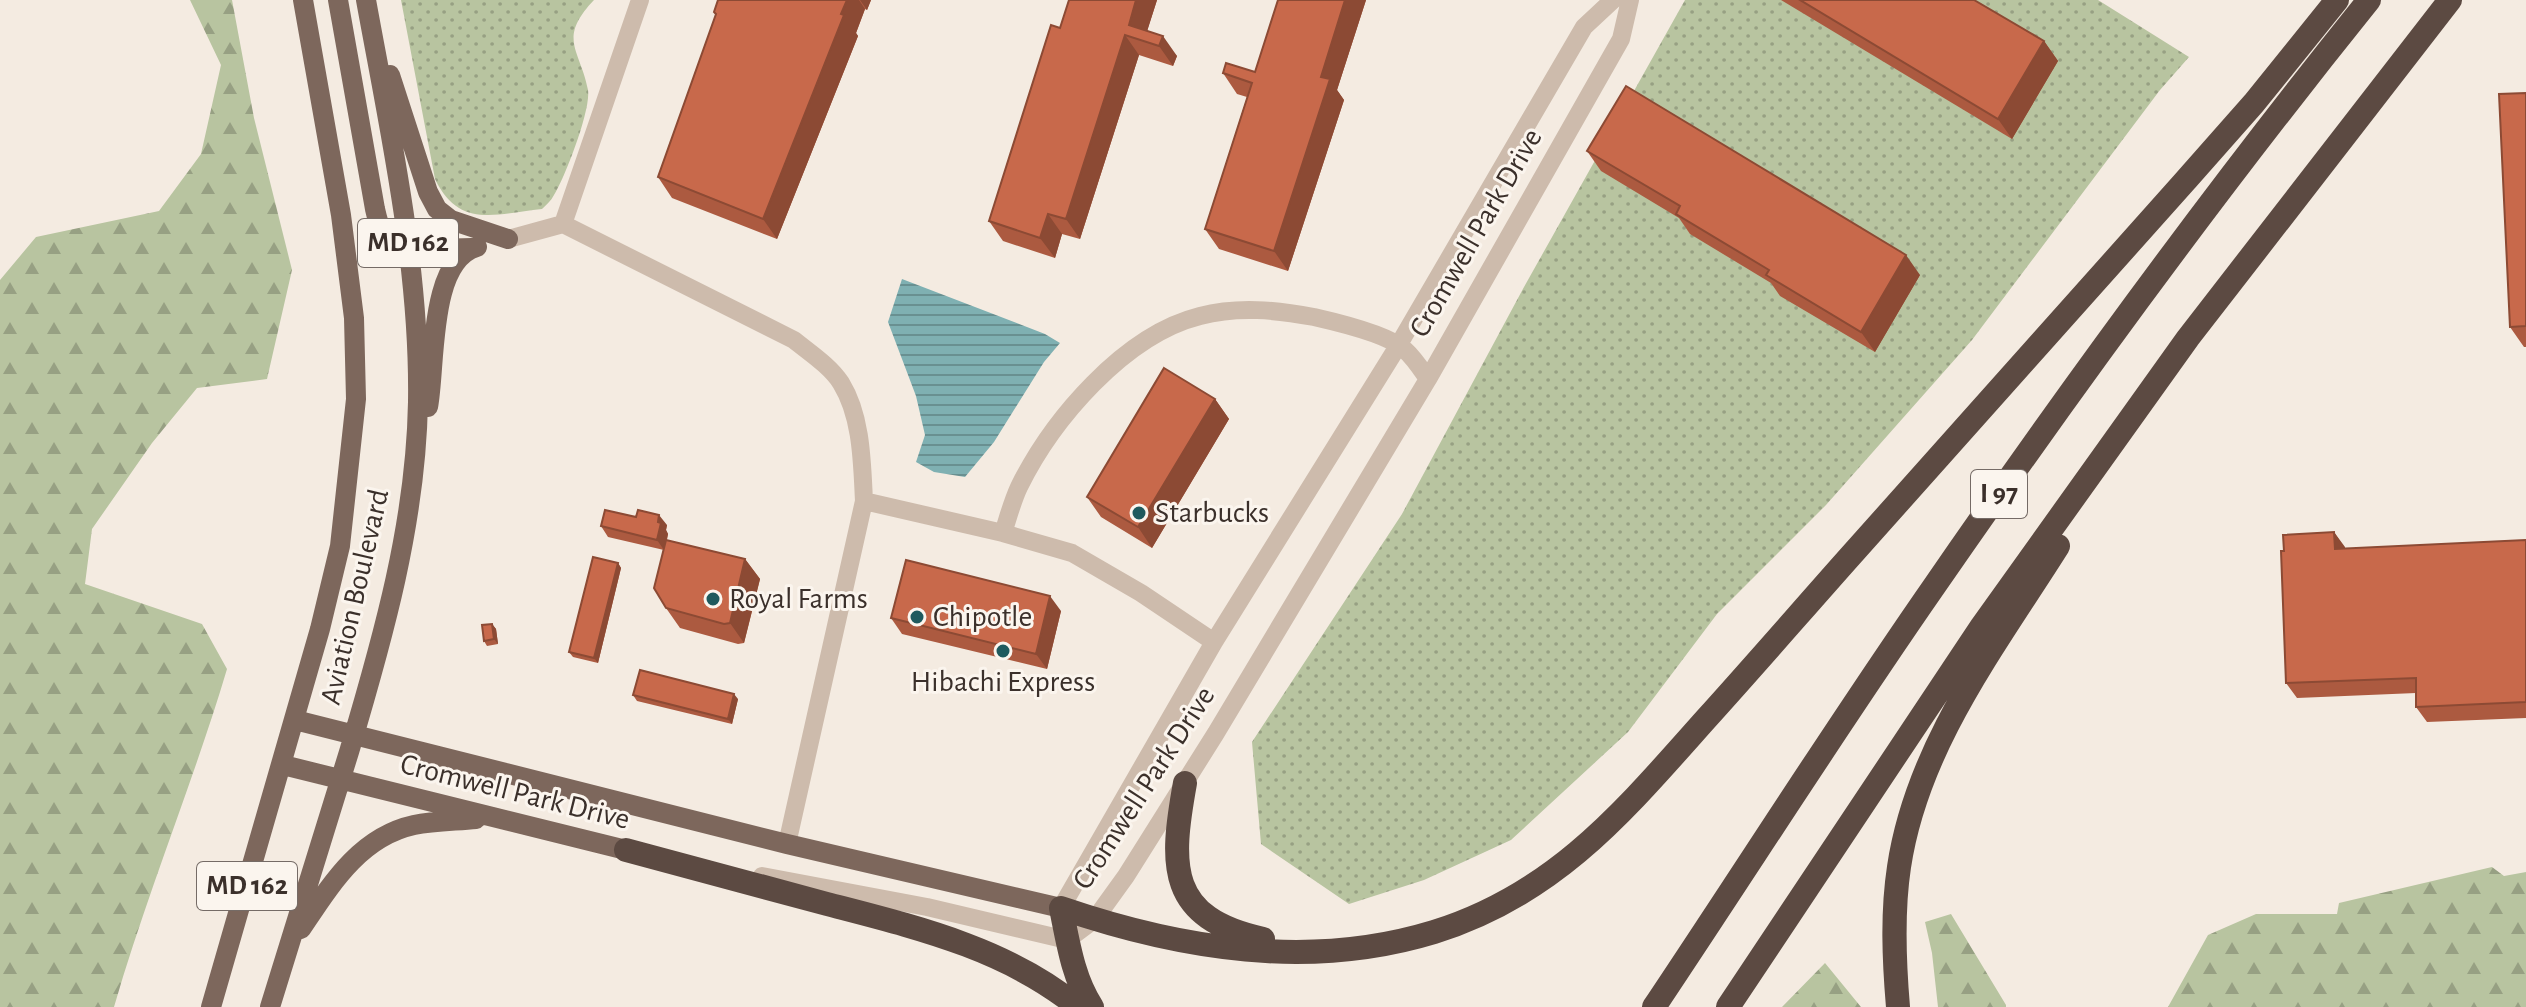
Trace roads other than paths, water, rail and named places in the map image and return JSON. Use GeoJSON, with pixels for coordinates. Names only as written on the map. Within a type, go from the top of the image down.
{"type":"FeatureCollection","features":[{"type":"Feature","properties":{"kind":"highway"},"geometry":{"type":"LineString","coordinates":[[1092,1007],[1074,967],[1061,908],[1095,919],[1225,948],[1268,953],[1324,952],[1378,946],[1435,931],[1538,884],[1615,820],[2254,103],[2337,0]]}},
{"type":"Feature","properties":{"kind":"highway","name":"I 97"},"geometry":{"type":"LineString","coordinates":[[1654,1007],[1931,590],[2035,442],[2237,169],[2369,0]]}},
{"type":"Feature","properties":{"kind":"highway","name":"I 97"},"geometry":{"type":"LineString","coordinates":[[1728,1007],[1982,626],[2188,338],[2450,0]]}},
{"type":"Feature","properties":{"kind":"highway"},"geometry":{"type":"LineString","coordinates":[[1898,1007],[1894,915],[1899,867],[1912,811],[1929,762],[1967,690],[2188,338]]}},
{"type":"Feature","properties":{"kind":"highway"},"geometry":{"type":"LineString","coordinates":[[1185,783],[1175,834],[1178,875],[1198,909],[1214,924],[1236,933],[1324,952]]}},
{"type":"Feature","properties":{"kind":"highway"},"geometry":{"type":"LineString","coordinates":[[626,850],[925,930],[981,949],[1025,972],[1078,1007]]}},
{"type":"Feature","properties":{"kind":"main road","name":"Aviation Boulevard"},"geometry":{"type":"LineString","coordinates":[[211,1007],[283,765],[340,546],[356,399],[354,318],[341,215],[303,0]]}},
{"type":"Feature","properties":{"kind":"main road"},"geometry":{"type":"LineString","coordinates":[[338,0],[379,226],[391,246],[409,251],[472,248],[508,239]]}},
{"type":"Feature","properties":{"kind":"main road","name":"Aviation Boulevard"},"geometry":{"type":"LineString","coordinates":[[270,1007],[354,735],[393,595],[411,489],[418,404],[416,318],[409,251],[366,2]]}},
{"type":"Feature","properties":{"kind":"main road"},"geometry":{"type":"LineString","coordinates":[[366,2],[428,192],[437,209],[451,220],[508,239]]}},
{"type":"Feature","properties":{"kind":"main road"},"geometry":{"type":"LineString","coordinates":[[411,489],[429,402],[445,277],[456,261],[472,248]]}},
{"type":"Feature","properties":{"kind":"main road","name":"Cromwell Park Drive"},"geometry":{"type":"LineString","coordinates":[[295,720],[787,844],[1061,908]]}},
{"type":"Feature","properties":{"kind":"main road","name":"Cromwell Park Drive"},"geometry":{"type":"LineString","coordinates":[[283,765],[626,850]]}},
{"type":"Feature","properties":{"kind":"main road"},"geometry":{"type":"LineString","coordinates":[[288,949],[333,881],[355,857],[378,840],[412,825],[495,818]]}},
{"type":"Feature","properties":{"kind":"street"},"geometry":{"type":"LineString","coordinates":[[563,224],[640,0]]}},
{"type":"Feature","properties":{"kind":"street","name":"Cromwell Park Drive"},"geometry":{"type":"LineString","coordinates":[[1061,908],[1214,642],[1398,346],[1584,27],[1613,0]]}},
{"type":"Feature","properties":{"kind":"street","name":"Cromwell Park Drive"},"geometry":{"type":"LineString","coordinates":[[626,850],[927,907],[1067,940],[1095,919],[1185,783],[1428,379],[1621,39],[1630,0]]}},
{"type":"Feature","properties":{"kind":"street"},"geometry":{"type":"LineString","coordinates":[[508,239],[563,224],[776,329],[820,360],[841,383],[861,448],[864,501],[787,844]]}},
{"type":"Feature","properties":{"kind":"street"},"geometry":{"type":"LineString","coordinates":[[1003,533],[1018,488],[1051,434],[1107,370],[1155,334],[1198,316],[1241,309],[1320,318],[1370,333],[1404,348],[1428,379]]}},
{"type":"Feature","properties":{"kind":"street"},"geometry":{"type":"LineString","coordinates":[[864,501],[1003,533],[1072,553],[1141,593],[1214,642]]}},
{"type":"Feature","properties":{"kind":"water"},"geometry":{"type":"Polygon","coordinates":[[[902,279],[1045,334],[1060,343],[1044,362],[994,442],[965,477],[934,472],[916,462],[925,435],[916,396],[888,322],[902,279]]]}},
{"type":"Feature","properties":{"kind":"place","name":"Starbucks"},"geometry":{"type":"Point","coordinates":[1139,513]}},
{"type":"Feature","properties":{"kind":"place","name":"Royal Farms"},"geometry":{"type":"Point","coordinates":[713,599]}},
{"type":"Feature","properties":{"kind":"place","name":"Chipotle"},"geometry":{"type":"Point","coordinates":[917,617]}},
{"type":"Feature","properties":{"kind":"place","name":"Hibachi Express"},"geometry":{"type":"Point","coordinates":[1003,651]}}]}
